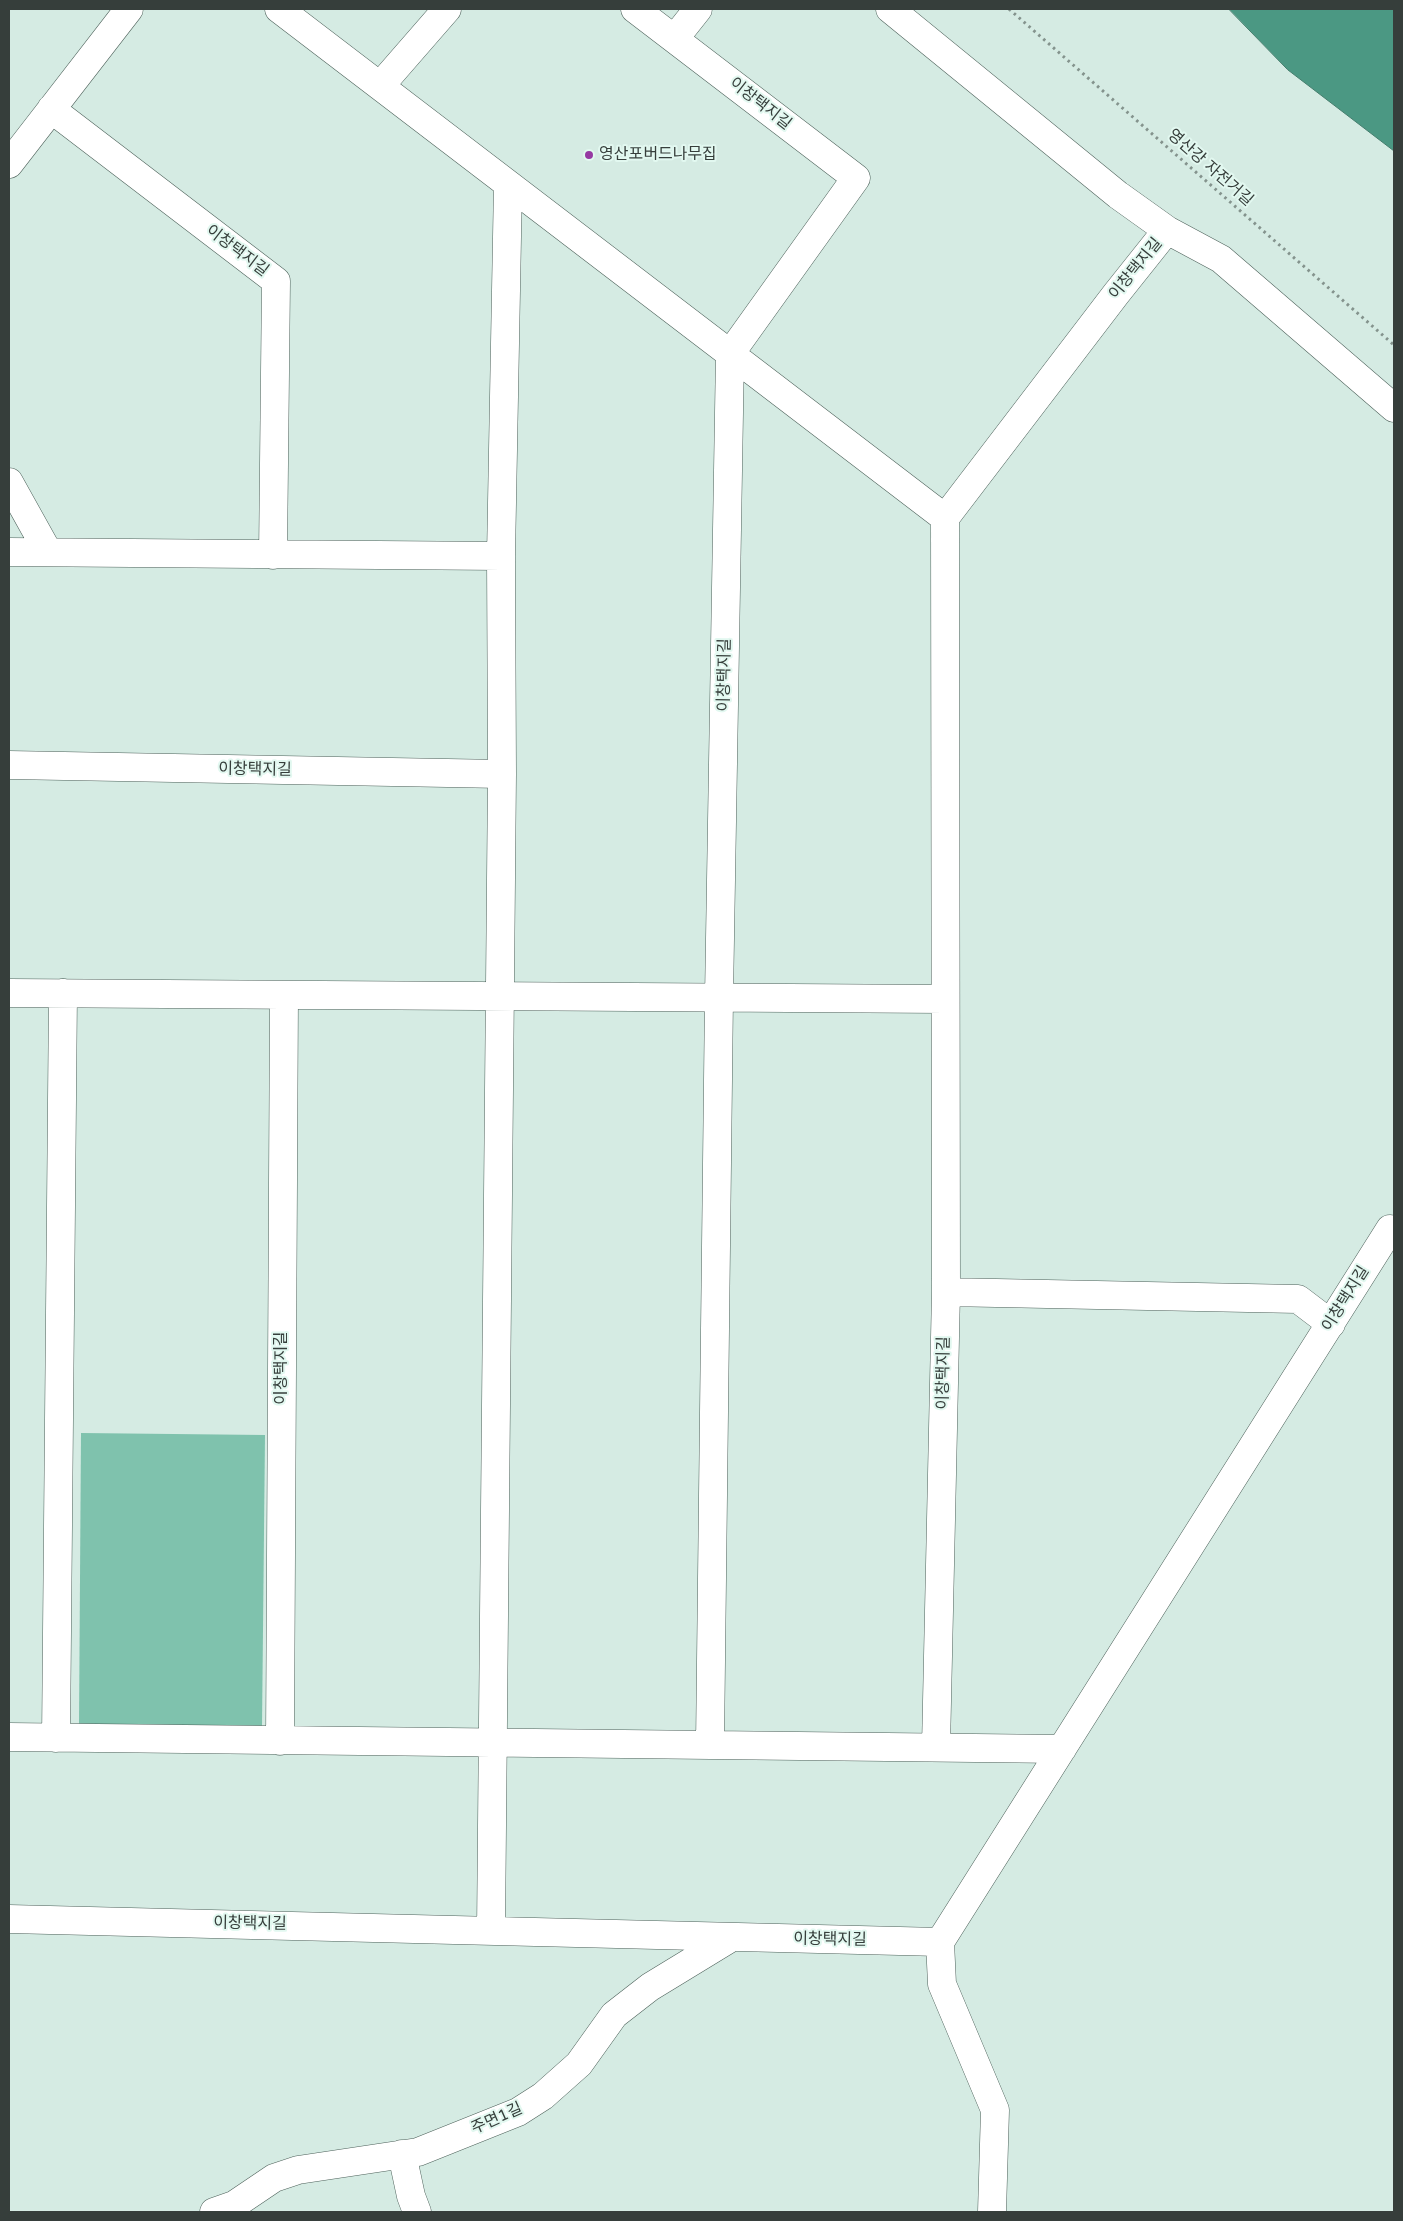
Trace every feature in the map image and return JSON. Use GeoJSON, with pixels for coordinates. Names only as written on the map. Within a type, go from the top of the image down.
{"type":"FeatureCollection","features":[{"type":"Feature","properties":{"kind":"street"},"geometry":{"type":"LineString","coordinates":[[9,164],[129,9]]}},
{"type":"Feature","properties":{"kind":"street"},"geometry":{"type":"LineString","coordinates":[[279,9],[946,518]]}},
{"type":"Feature","properties":{"kind":"street"},"geometry":{"type":"LineString","coordinates":[[380,86],[447,9]]}},
{"type":"Feature","properties":{"kind":"street","name":"이창택지길"},"geometry":{"type":"LineString","coordinates":[[635,9],[856,178],[730,354],[719,997],[710,1744]]}},
{"type":"Feature","properties":{"kind":"street"},"geometry":{"type":"LineString","coordinates":[[675,38],[698,9]]}},
{"type":"Feature","properties":{"kind":"street","name":"이창택지길"},"geometry":{"type":"LineString","coordinates":[[890,9],[1118,195],[1167,230],[946,518],[946,1292],[936,1747]]}},
{"type":"Feature","properties":{"kind":"street","name":"이창택지길"},"geometry":{"type":"LineString","coordinates":[[51,109],[276,281],[273,555]]}},
{"type":"Feature","properties":{"kind":"street"},"geometry":{"type":"LineString","coordinates":[[491,1930],[502,774],[501,556],[508,184]]}},
{"type":"Feature","properties":{"kind":"street"},"geometry":{"type":"LineString","coordinates":[[1167,230],[1221,259],[1394,408]]}},
{"type":"Feature","properties":{"kind":"street"},"geometry":{"type":"LineString","coordinates":[[9,482],[48,552]]}},
{"type":"Feature","properties":{"kind":"street"},"geometry":{"type":"LineString","coordinates":[[9,552],[501,556]]}},
{"type":"Feature","properties":{"kind":"street","name":"이창택지길"},"geometry":{"type":"LineString","coordinates":[[9,765],[502,774]]}},
{"type":"Feature","properties":{"kind":"street"},"geometry":{"type":"LineString","coordinates":[[9,993],[945,999]]}},
{"type":"Feature","properties":{"kind":"street"},"geometry":{"type":"LineString","coordinates":[[56,1738],[63,993]]}},
{"type":"Feature","properties":{"kind":"street","name":"이창택지길"},"geometry":{"type":"LineString","coordinates":[[280,1741],[284,995]]}},
{"type":"Feature","properties":{"kind":"street","name":"이창택지길"},"geometry":{"type":"LineString","coordinates":[[9,1919],[940,1942],[1390,1229]]}},
{"type":"Feature","properties":{"kind":"street"},"geometry":{"type":"LineString","coordinates":[[946,1292],[1298,1299],[1331,1324]]}},
{"type":"Feature","properties":{"kind":"street"},"geometry":{"type":"LineString","coordinates":[[9,1737],[1062,1749]]}},
{"type":"Feature","properties":{"kind":"street","name":"주면1길"},"geometry":{"type":"LineString","coordinates":[[214,2212],[234,2205],[274,2178],[298,2170],[418,2152],[518,2112],[543,2096],[579,2064],[614,2015],[650,1987],[732,1937]]}},
{"type":"Feature","properties":{"kind":"street"},"geometry":{"type":"LineString","coordinates":[[940,1942],[942,1984],[995,2110],[992,2212]]}},
{"type":"Feature","properties":{"kind":"street"},"geometry":{"type":"LineString","coordinates":[[402,2154],[411,2196],[417,2212]]}},
{"type":"Feature","properties":{"kind":"path","name":"영산강 자전거길"},"geometry":{"type":"LineString","coordinates":[[1009,9],[1394,345]]}},
{"type":"Feature","properties":{"kind":"shaded area"},"geometry":{"type":"Polygon","coordinates":[[[1229,9],[1394,9],[1394,151],[1288,70],[1229,9]]]}},
{"type":"Feature","properties":{"kind":"shaded area"},"geometry":{"type":"Polygon","coordinates":[[[81,1433],[265,1435],[262,1726],[79,1724],[81,1433]]]}},
{"type":"Feature","properties":{"kind":"place","name":"영산포버드나무집"},"geometry":{"type":"Point","coordinates":[589,155]}}]}
